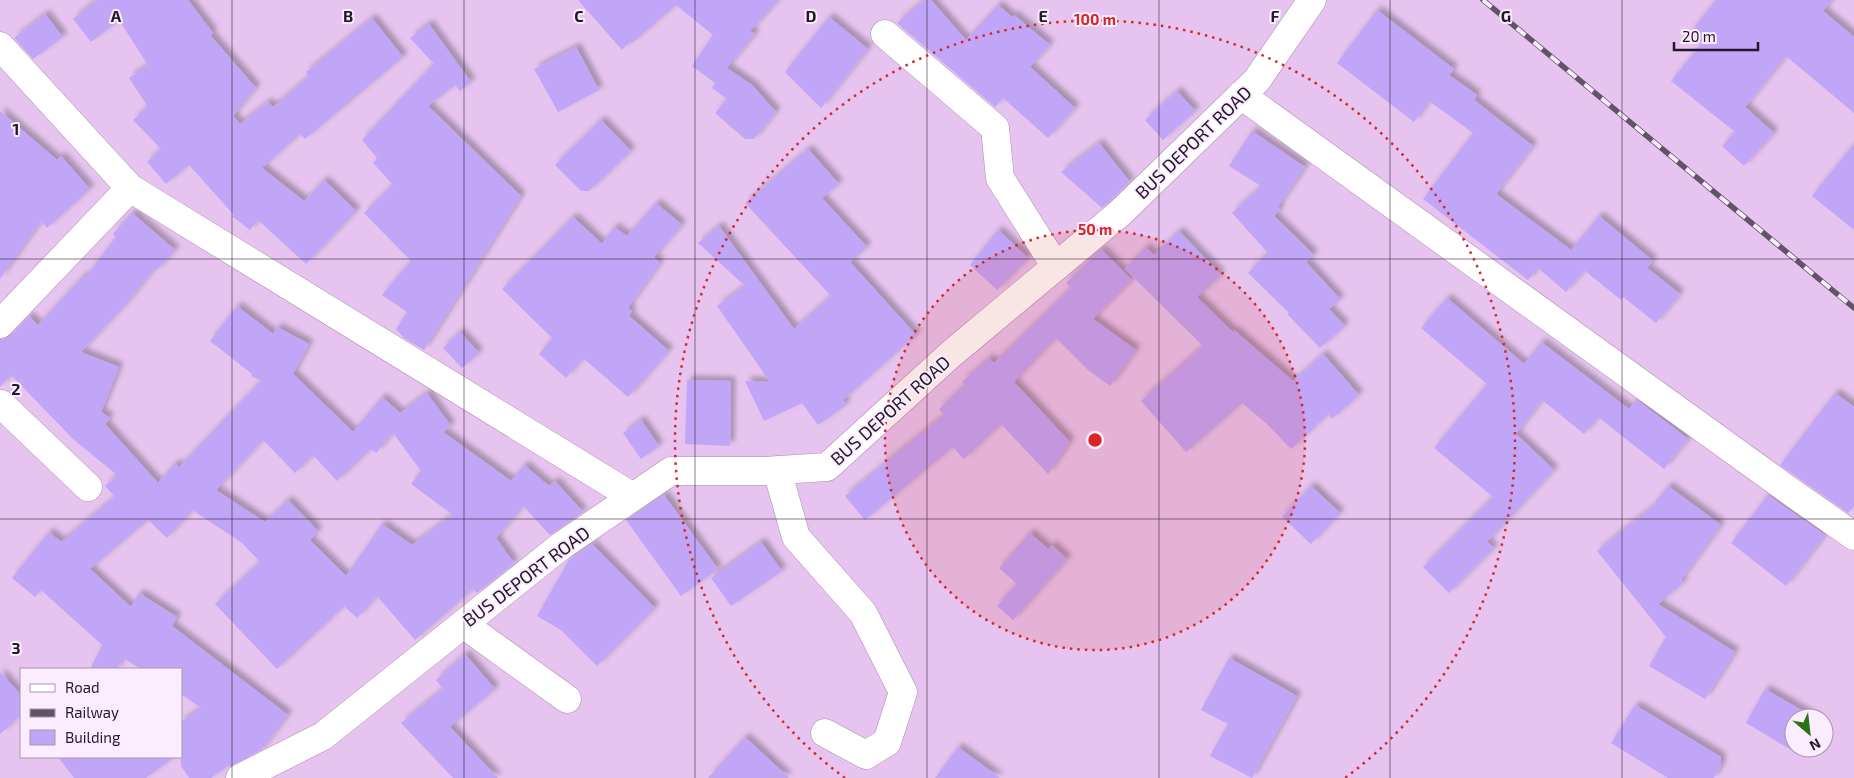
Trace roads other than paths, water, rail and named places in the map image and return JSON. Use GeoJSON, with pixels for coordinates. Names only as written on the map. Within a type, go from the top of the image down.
{"type":"FeatureCollection","features":[{"type":"Feature","properties":{"kind":"street","name":"BUS DEPORT ROAD"},"geometry":{"type":"LineString","coordinates":[[240,778],[322,736],[561,546],[671,471],[777,470],[827,466],[951,354],[1120,212],[1257,80],[1312,0]]}},
{"type":"Feature","properties":{"kind":"street"},"geometry":{"type":"LineString","coordinates":[[885,34],[995,128],[1000,178],[1056,266]]}},
{"type":"Feature","properties":{"kind":"street"},"geometry":{"type":"LineString","coordinates":[[0,46],[130,188],[633,497]]}},
{"type":"Feature","properties":{"kind":"street"},"geometry":{"type":"LineString","coordinates":[[1241,95],[1854,536]]}},
{"type":"Feature","properties":{"kind":"street"},"geometry":{"type":"LineString","coordinates":[[0,324],[130,188]]}},
{"type":"Feature","properties":{"kind":"street"},"geometry":{"type":"LineString","coordinates":[[0,404],[88,486]]}},
{"type":"Feature","properties":{"kind":"street"},"geometry":{"type":"LineString","coordinates":[[777,470],[796,537],[863,613],[903,692],[887,742],[866,755],[825,733]]}},
{"type":"Feature","properties":{"kind":"street"},"geometry":{"type":"LineString","coordinates":[[463,624],[568,699]]}},
{"type":"Feature","properties":{"kind":"railway"},"geometry":{"type":"LineString","coordinates":[[1483,0],[1854,308]]}}]}
